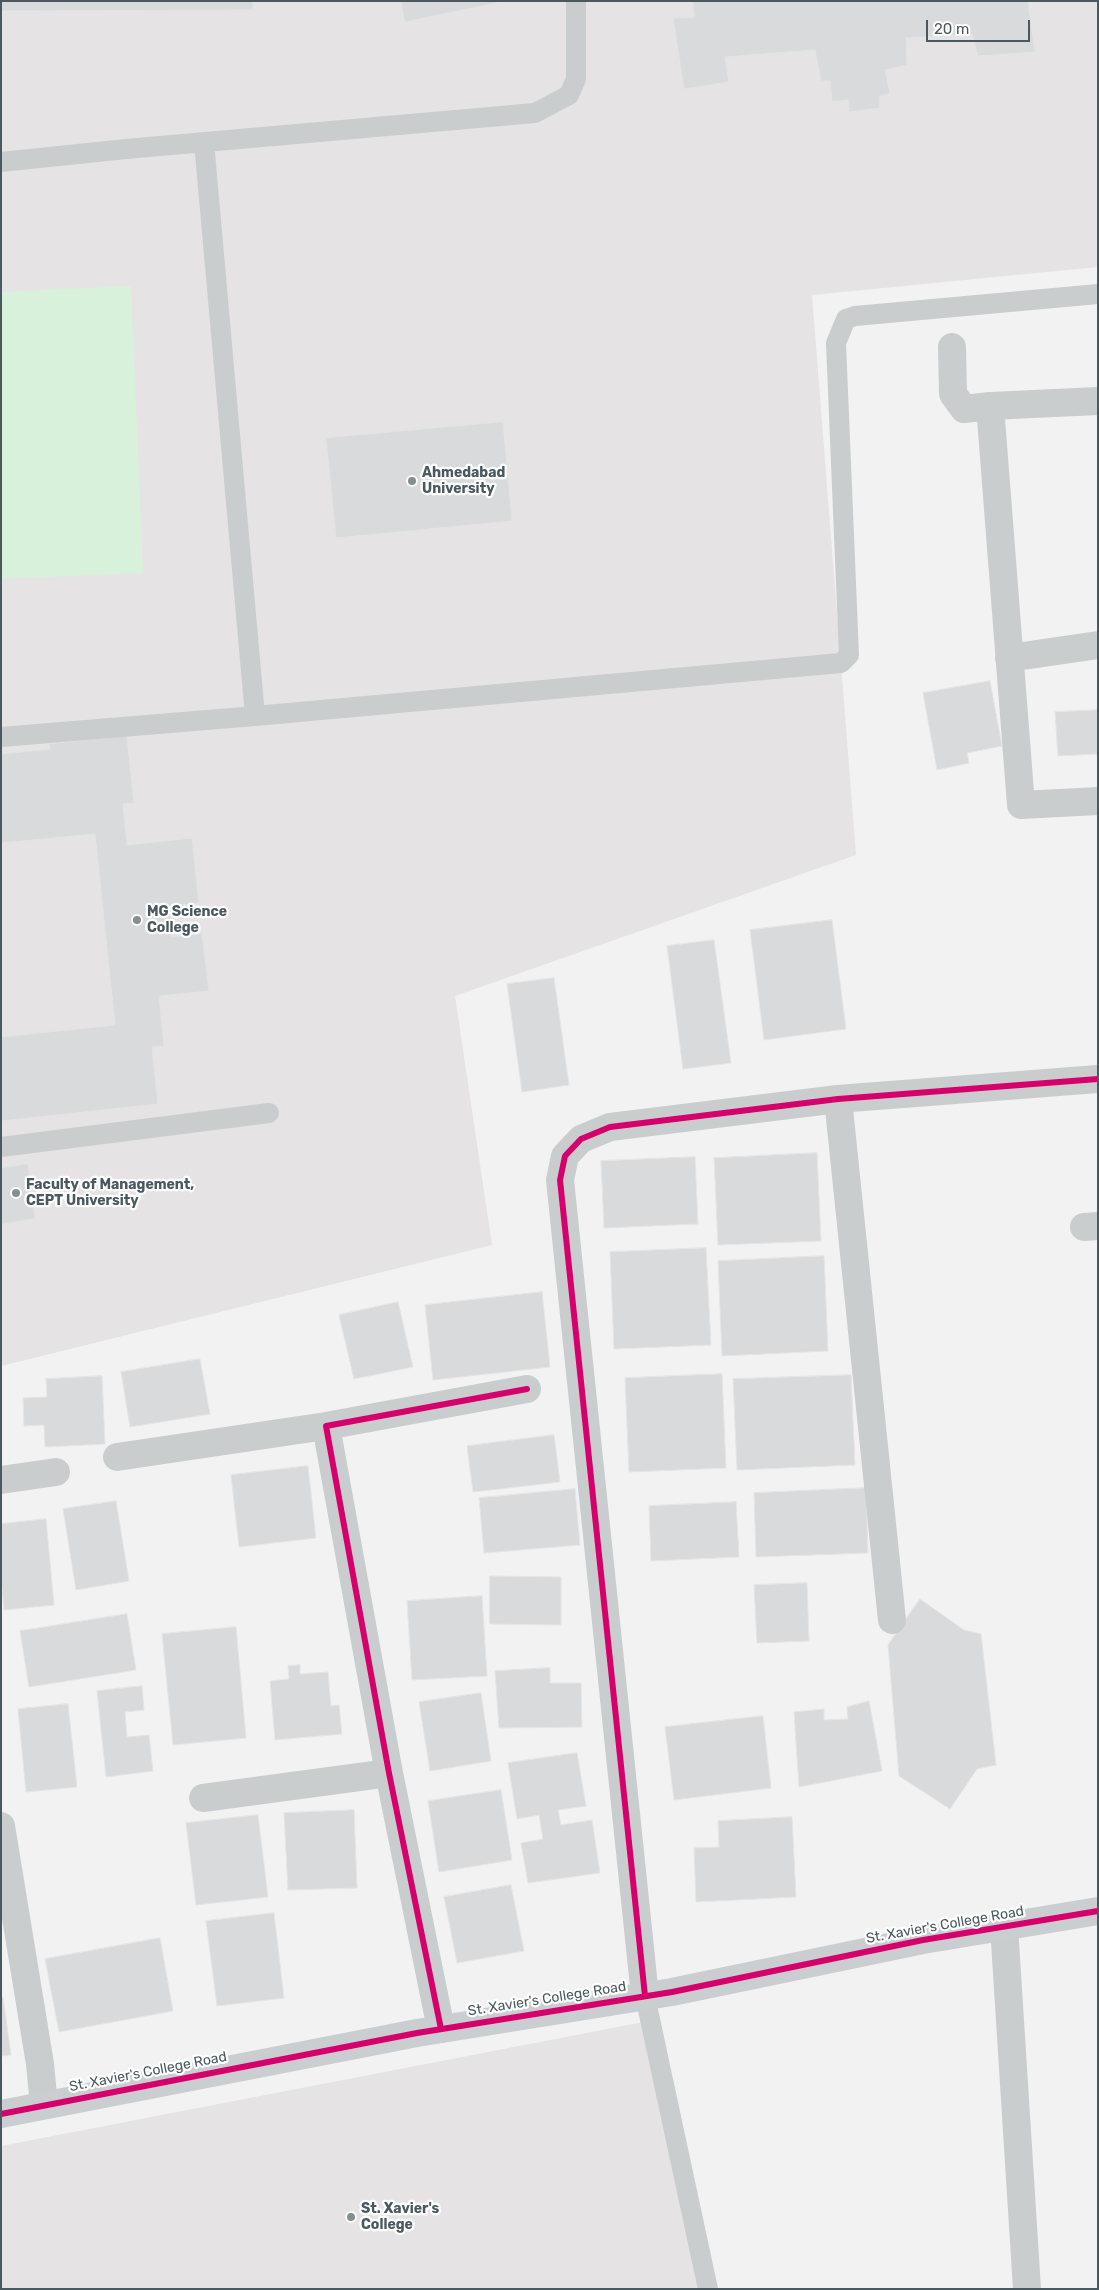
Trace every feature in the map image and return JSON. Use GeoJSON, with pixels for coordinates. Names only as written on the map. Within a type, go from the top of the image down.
{"type":"FeatureCollection","features":[{"type":"Feature","properties":{"kind":"street"},"geometry":{"type":"LineString","coordinates":[[952,347],[953,394],[964,409],[1098,400]]}},
{"type":"Feature","properties":{"kind":"street"},"geometry":{"type":"LineString","coordinates":[[990,406],[1022,805],[1098,801]]}},
{"type":"Feature","properties":{"kind":"street"},"geometry":{"type":"LineString","coordinates":[[1009,658],[1098,645]]}},
{"type":"Feature","properties":{"kind":"street"},"geometry":{"type":"LineString","coordinates":[[645,1996],[560,1180],[564,1156],[581,1139],[610,1127],[838,1099],[1098,1079]]}},
{"type":"Feature","properties":{"kind":"street"},"geometry":{"type":"LineString","coordinates":[[838,1099],[892,1620]]}},
{"type":"Feature","properties":{"kind":"street"},"geometry":{"type":"LineString","coordinates":[[117,1457],[326,1426],[527,1389]]}},
{"type":"Feature","properties":{"kind":"street"},"geometry":{"type":"LineString","coordinates":[[326,1426],[389,1773],[441,2029]]}},
{"type":"Feature","properties":{"kind":"street"},"geometry":{"type":"LineString","coordinates":[[1,1480],[56,1472]]}},
{"type":"Feature","properties":{"kind":"street"},"geometry":{"type":"LineString","coordinates":[[203,1798],[389,1773]]}},
{"type":"Feature","properties":{"kind":"street"},"geometry":{"type":"LineString","coordinates":[[1,1826],[40,2064],[44,2105]]}},
{"type":"Feature","properties":{"kind":"street","name":"St. Xavier's College Road"},"geometry":{"type":"LineString","coordinates":[[1,2114],[441,2029],[645,1996],[923,1940],[1098,1911]]}},
{"type":"Feature","properties":{"kind":"street"},"geometry":{"type":"LineString","coordinates":[[1004,1926],[1027,2289]]}},
{"type":"Feature","properties":{"kind":"lane"},"geometry":{"type":"LineString","coordinates":[[1,162],[535,113],[569,95],[576,79],[576,1]]}},
{"type":"Feature","properties":{"kind":"lane"},"geometry":{"type":"LineString","coordinates":[[204,142],[255,716]]}},
{"type":"Feature","properties":{"kind":"lane"},"geometry":{"type":"LineString","coordinates":[[1,736],[255,716],[841,663],[849,655],[836,343],[846,318],[1098,294]]}},
{"type":"Feature","properties":{"kind":"lane"},"geometry":{"type":"LineString","coordinates":[[1,1147],[269,1113]]}},
{"type":"Feature","properties":{"kind":"lane"},"geometry":{"type":"LineString","coordinates":[[645,1996],[708,2289]]}},
{"type":"Feature","properties":{"kind":"shaded area","name":"Ahmedabad University"},"geometry":{"type":"Polygon","coordinates":[[[1,1],[1098,1],[1098,267],[812,295],[856,855],[455,996],[492,1245],[1,1366],[1,1]]]}},
{"type":"Feature","properties":{"kind":"shaded area","name":"St. Xavier's College"},"geometry":{"type":"Polygon","coordinates":[[[659,2019],[717,2289],[1,2289],[1,2146],[659,2019]]]}},
{"type":"Feature","properties":{"kind":"green space"},"geometry":{"type":"Polygon","coordinates":[[[131,286],[143,573],[1,579],[1,292],[131,286]]]}},
{"type":"Feature","properties":{"kind":"building"},"geometry":{"type":"Polygon","coordinates":[[[1,1],[253,1],[253,10],[1,11],[1,1]]]}},
{"type":"Feature","properties":{"kind":"building"},"geometry":{"type":"Polygon","coordinates":[[[401,1],[506,1],[405,22],[401,1]]]}},
{"type":"Feature","properties":{"kind":"building"},"geometry":{"type":"Polygon","coordinates":[[[693,1],[1028,1],[1035,52],[978,56],[972,34],[906,38],[907,65],[885,70],[890,93],[879,97],[880,108],[849,112],[848,100],[832,102],[830,81],[821,81],[815,50],[725,57],[729,82],[684,89],[673,18],[694,17],[693,1]]]}},
{"type":"Feature","properties":{"kind":"building"},"geometry":{"type":"Polygon","coordinates":[[[503,422],[512,521],[336,538],[326,438],[503,422]]]}},
{"type":"Feature","properties":{"kind":"building"},"geometry":{"type":"Polygon","coordinates":[[[990,681],[1002,746],[967,753],[969,763],[937,770],[923,693],[990,681]]]}},
{"type":"Feature","properties":{"kind":"building"},"geometry":{"type":"Polygon","coordinates":[[[1098,710],[1098,754],[1058,756],[1055,712],[1098,710]]]}},
{"type":"Feature","properties":{"kind":"building","name":"MG Science College"},"geometry":{"type":"Polygon","coordinates":[[[127,736],[134,803],[123,804],[127,845],[192,838],[199,903],[169,906],[172,937],[202,933],[209,991],[159,996],[164,1046],[152,1047],[158,1104],[1,1121],[1,1037],[115,1025],[95,834],[1,843],[1,754],[50,749],[49,744],[127,736]]]}},
{"type":"Feature","properties":{"kind":"building"},"geometry":{"type":"Polygon","coordinates":[[[832,920],[846,1029],[764,1040],[750,930],[832,920]]]}},
{"type":"Feature","properties":{"kind":"building"},"geometry":{"type":"Polygon","coordinates":[[[714,940],[731,1063],[683,1069],[667,946],[714,940]]]}},
{"type":"Feature","properties":{"kind":"building"},"geometry":{"type":"Polygon","coordinates":[[[554,978],[569,1085],[522,1092],[507,984],[554,978]]]}},
{"type":"Feature","properties":{"kind":"building"},"geometry":{"type":"Polygon","coordinates":[[[817,1153],[821,1241],[718,1245],[714,1158],[817,1153]]]}},
{"type":"Feature","properties":{"kind":"building"},"geometry":{"type":"Polygon","coordinates":[[[695,1157],[698,1224],[604,1228],[601,1161],[695,1157]]]}},
{"type":"Feature","properties":{"kind":"building","name":"Faculty of Management, CEPT University"},"geometry":{"type":"Polygon","coordinates":[[[28,1164],[35,1219],[1,1224],[1,1168],[28,1164]]]}},
{"type":"Feature","properties":{"kind":"building"},"geometry":{"type":"Polygon","coordinates":[[[706,1248],[711,1345],[614,1349],[610,1252],[706,1248]]]}},
{"type":"Feature","properties":{"kind":"building"},"geometry":{"type":"Polygon","coordinates":[[[824,1256],[828,1351],[722,1356],[718,1261],[824,1256]]]}},
{"type":"Feature","properties":{"kind":"building"},"geometry":{"type":"Polygon","coordinates":[[[542,1292],[550,1367],[433,1380],[425,1305],[542,1292]]]}},
{"type":"Feature","properties":{"kind":"building"},"geometry":{"type":"Polygon","coordinates":[[[398,1302],[413,1367],[354,1379],[339,1315],[398,1302]]]}},
{"type":"Feature","properties":{"kind":"building"},"geometry":{"type":"Polygon","coordinates":[[[200,1359],[210,1414],[130,1427],[121,1372],[200,1359]]]}},
{"type":"Feature","properties":{"kind":"building"},"geometry":{"type":"Polygon","coordinates":[[[722,1374],[726,1468],[629,1472],[625,1378],[722,1374]]]}},
{"type":"Feature","properties":{"kind":"building"},"geometry":{"type":"Polygon","coordinates":[[[851,1375],[855,1465],[737,1470],[733,1379],[851,1375]]]}},
{"type":"Feature","properties":{"kind":"building"},"geometry":{"type":"Polygon","coordinates":[[[102,1376],[105,1444],[45,1447],[44,1425],[24,1426],[23,1398],[47,1397],[46,1379],[102,1376]]]}},
{"type":"Feature","properties":{"kind":"building"},"geometry":{"type":"Polygon","coordinates":[[[554,1435],[560,1482],[473,1492],[467,1446],[554,1435]]]}},
{"type":"Feature","properties":{"kind":"building"},"geometry":{"type":"Polygon","coordinates":[[[308,1466],[316,1538],[239,1547],[231,1475],[308,1466]]]}},
{"type":"Feature","properties":{"kind":"building"},"geometry":{"type":"Polygon","coordinates":[[[866,1488],[868,1553],[756,1557],[754,1493],[866,1488]]]}},
{"type":"Feature","properties":{"kind":"building"},"geometry":{"type":"Polygon","coordinates":[[[575,1489],[580,1545],[484,1553],[479,1498],[575,1489]]]}},
{"type":"Feature","properties":{"kind":"building"},"geometry":{"type":"Polygon","coordinates":[[[116,1501],[129,1581],[76,1590],[63,1509],[116,1501]]]}},
{"type":"Feature","properties":{"kind":"building"},"geometry":{"type":"Polygon","coordinates":[[[736,1502],[739,1557],[651,1561],[649,1506],[736,1502]]]}},
{"type":"Feature","properties":{"kind":"building"},"geometry":{"type":"Polygon","coordinates":[[[46,1519],[54,1605],[4,1610],[1,1577],[1,1524],[46,1519]]]}},
{"type":"Feature","properties":{"kind":"building"},"geometry":{"type":"Polygon","coordinates":[[[490,1576],[561,1577],[561,1625],[490,1624],[490,1576]]]}},
{"type":"Feature","properties":{"kind":"building"},"geometry":{"type":"Polygon","coordinates":[[[807,1583],[809,1641],[757,1643],[754,1585],[807,1583]]]}},
{"type":"Feature","properties":{"kind":"building"},"geometry":{"type":"Polygon","coordinates":[[[482,1596],[487,1676],[412,1680],[407,1601],[482,1596]]]}},
{"type":"Feature","properties":{"kind":"building"},"geometry":{"type":"Polygon","coordinates":[[[920,1599],[964,1630],[981,1634],[996,1765],[977,1769],[950,1809],[899,1776],[888,1645],[920,1599]]]}},
{"type":"Feature","properties":{"kind":"building"},"geometry":{"type":"Polygon","coordinates":[[[127,1614],[136,1670],[29,1687],[20,1631],[127,1614]]]}},
{"type":"Feature","properties":{"kind":"building"},"geometry":{"type":"Polygon","coordinates":[[[236,1627],[246,1738],[173,1745],[162,1634],[236,1627]]]}},
{"type":"Feature","properties":{"kind":"building"},"geometry":{"type":"Polygon","coordinates":[[[300,1665],[300,1674],[328,1672],[331,1706],[339,1705],[342,1734],[275,1740],[270,1681],[289,1679],[288,1666],[300,1665]]]}},
{"type":"Feature","properties":{"kind":"building"},"geometry":{"type":"Polygon","coordinates":[[[550,1668],[550,1683],[581,1683],[582,1727],[499,1728],[495,1671],[550,1668]]]}},
{"type":"Feature","properties":{"kind":"building"},"geometry":{"type":"Polygon","coordinates":[[[142,1686],[144,1710],[125,1712],[127,1737],[149,1735],[153,1771],[106,1777],[97,1691],[142,1686]]]}},
{"type":"Feature","properties":{"kind":"building"},"geometry":{"type":"Polygon","coordinates":[[[481,1693],[491,1761],[430,1771],[419,1702],[481,1693]]]}},
{"type":"Feature","properties":{"kind":"building"},"geometry":{"type":"Polygon","coordinates":[[[869,1701],[882,1771],[799,1787],[794,1712],[824,1709],[824,1720],[848,1719],[847,1707],[869,1701]]]}},
{"type":"Feature","properties":{"kind":"building"},"geometry":{"type":"Polygon","coordinates":[[[68,1704],[77,1787],[26,1792],[18,1709],[68,1704]]]}},
{"type":"Feature","properties":{"kind":"building"},"geometry":{"type":"Polygon","coordinates":[[[763,1716],[771,1788],[674,1800],[665,1727],[763,1716]]]}},
{"type":"Feature","properties":{"kind":"building"},"geometry":{"type":"Polygon","coordinates":[[[577,1753],[586,1806],[558,1810],[561,1825],[592,1820],[600,1873],[528,1883],[521,1843],[543,1839],[539,1815],[517,1819],[508,1763],[577,1753]]]}},
{"type":"Feature","properties":{"kind":"building"},"geometry":{"type":"Polygon","coordinates":[[[501,1790],[512,1860],[439,1872],[428,1801],[501,1790]]]}},
{"type":"Feature","properties":{"kind":"building"},"geometry":{"type":"Polygon","coordinates":[[[354,1810],[357,1888],[288,1890],[284,1813],[354,1810]]]}},
{"type":"Feature","properties":{"kind":"building"},"geometry":{"type":"Polygon","coordinates":[[[258,1815],[268,1897],[196,1905],[186,1823],[258,1815]]]}},
{"type":"Feature","properties":{"kind":"building"},"geometry":{"type":"Polygon","coordinates":[[[792,1817],[796,1897],[696,1902],[694,1848],[719,1847],[718,1821],[792,1817]]]}},
{"type":"Feature","properties":{"kind":"building"},"geometry":{"type":"Polygon","coordinates":[[[511,1885],[524,1951],[457,1963],[444,1897],[511,1885]]]}},
{"type":"Feature","properties":{"kind":"building"},"geometry":{"type":"Polygon","coordinates":[[[274,1913],[284,1998],[217,2006],[206,1921],[274,1913]]]}},
{"type":"Feature","properties":{"kind":"building"},"geometry":{"type":"Polygon","coordinates":[[[160,1938],[173,2011],[59,2032],[45,1959],[160,1938]]]}},
{"type":"Feature","properties":{"kind":"building"},"geometry":{"type":"Polygon","coordinates":[[[1,1997],[3,1997],[11,2055],[1,2056],[1,1997]]]}},
{"type":"Feature","properties":{"kind":"cycle path"},"geometry":{"type":"LineString","coordinates":[[645,1996],[560,1180],[565,1156],[581,1139],[610,1127],[838,1099],[1098,1079]]}},
{"type":"Feature","properties":{"kind":"cycle path"},"geometry":{"type":"LineString","coordinates":[[441,2029],[389,1773],[326,1426],[527,1389]]}},
{"type":"Feature","properties":{"kind":"cycle path"},"geometry":{"type":"LineString","coordinates":[[1,2114],[417,2033],[672,1992],[923,1940],[1098,1911]]}},
{"type":"Feature","properties":{"kind":"place","name":"Ahmedabad University"},"geometry":{"type":"Point","coordinates":[412,481]}},
{"type":"Feature","properties":{"kind":"place","name":"MG Science College"},"geometry":{"type":"Point","coordinates":[137,920]}},
{"type":"Feature","properties":{"kind":"place","name":"Faculty of Management, CEPT University"},"geometry":{"type":"Point","coordinates":[16,1193]}},
{"type":"Feature","properties":{"kind":"place","name":"St. Xavier's College"},"geometry":{"type":"Point","coordinates":[351,2217]}}]}
